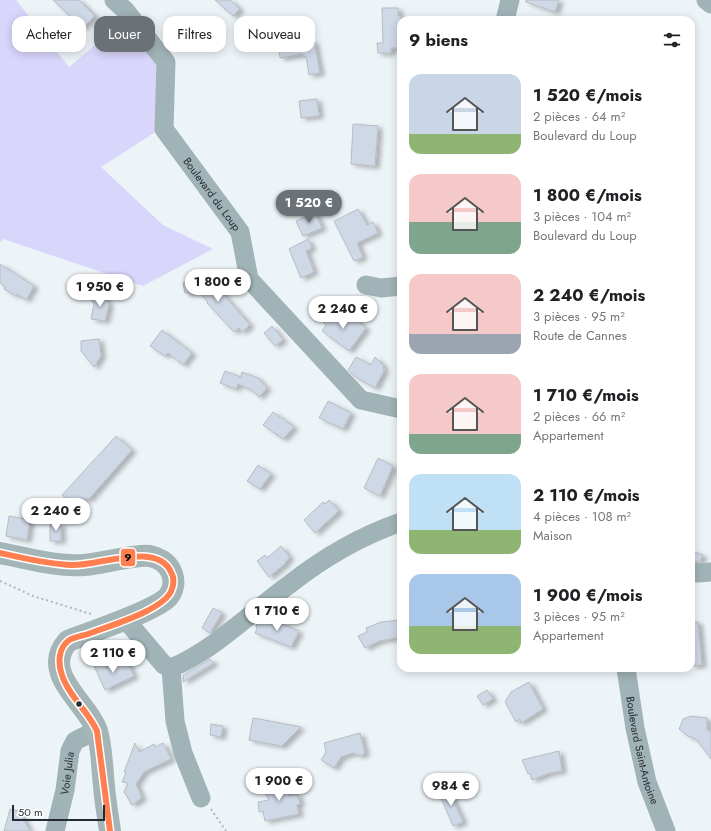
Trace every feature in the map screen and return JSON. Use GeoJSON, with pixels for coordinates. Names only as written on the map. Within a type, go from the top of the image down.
{"type":"FeatureCollection","features":[{"type":"Feature","properties":{"kind":"main road"},"geometry":{"type":"LineString","coordinates":[[0,553],[69,565],[148,556],[166,563],[174,579],[173,588],[168,597],[161,602],[125,619],[68,641],[62,648],[59,668],[63,679],[92,722],[110,831]]}},
{"type":"Feature","properties":{"kind":"street","name":"Boulevard du Loup"},"geometry":{"type":"LineString","coordinates":[[114,0],[126,11],[166,62],[164,129],[240,232],[249,279],[361,400],[397,408]]}},
{"type":"Feature","properties":{"kind":"street"},"geometry":{"type":"LineString","coordinates":[[506,16],[510,0]]}},
{"type":"Feature","properties":{"kind":"street"},"geometry":{"type":"LineString","coordinates":[[706,0],[711,4]]}},
{"type":"Feature","properties":{"kind":"street"},"geometry":{"type":"LineString","coordinates":[[366,285],[380,288],[397,286]]}},
{"type":"Feature","properties":{"kind":"street"},"geometry":{"type":"LineString","coordinates":[[125,619],[164,665],[171,668],[185,662],[238,626],[290,583],[336,552],[377,530],[397,523]]}},
{"type":"Feature","properties":{"kind":"street"},"geometry":{"type":"LineString","coordinates":[[695,572],[711,572]]}},
{"type":"Feature","properties":{"kind":"street"},"geometry":{"type":"LineString","coordinates":[[171,668],[175,721],[183,754],[201,798]]}},
{"type":"Feature","properties":{"kind":"street","name":"Boulevard Saint-Antoine"},"geometry":{"type":"LineString","coordinates":[[627,672],[635,728],[647,782],[666,831]]}},
{"type":"Feature","properties":{"kind":"street","name":"Voie Julia"},"geometry":{"type":"LineString","coordinates":[[55,831],[65,790],[70,751],[75,741],[92,722]]}},
{"type":"Feature","properties":{"kind":"path"},"geometry":{"type":"LineString","coordinates":[[0,581],[33,596],[93,614]]}},
{"type":"Feature","properties":{"kind":"path"},"geometry":{"type":"LineString","coordinates":[[201,798],[202,804],[214,810],[226,831]]}},
{"type":"Feature","properties":{"kind":"shaded area"},"geometry":{"type":"Polygon","coordinates":[[[0,0],[16,0],[29,16],[12,16],[12,52],[57,52],[69,67],[94,46],[94,52],[147,52],[161,70],[157,131],[101,167],[163,225],[213,249],[143,286],[3,239],[0,243],[0,0]]]}},
{"type":"Feature","properties":{"kind":"building"},"geometry":{"type":"Polygon","coordinates":[[[53,0],[79,0],[95,16],[86,24],[86,16],[70,16],[53,0]]]}},
{"type":"Feature","properties":{"kind":"building"},"geometry":{"type":"Polygon","coordinates":[[[215,0],[230,0],[240,9],[233,16],[215,0]]]}},
{"type":"Feature","properties":{"kind":"building"},"geometry":{"type":"Polygon","coordinates":[[[526,0],[559,0],[555,12],[526,2],[526,0]]]}},
{"type":"Feature","properties":{"kind":"building"},"geometry":{"type":"Polygon","coordinates":[[[382,8],[398,8],[397,48],[391,48],[391,53],[378,53],[377,43],[383,43],[382,8]]]}},
{"type":"Feature","properties":{"kind":"building"},"geometry":{"type":"Polygon","coordinates":[[[315,46],[320,73],[309,75],[306,56],[303,57],[303,54],[280,58],[279,52],[315,52],[315,46]]]}},
{"type":"Feature","properties":{"kind":"building"},"geometry":{"type":"Polygon","coordinates":[[[317,99],[319,116],[301,118],[299,101],[317,99]]]}},
{"type":"Feature","properties":{"kind":"building"},"geometry":{"type":"Polygon","coordinates":[[[353,124],[378,126],[375,166],[351,164],[353,124]]]}},
{"type":"Feature","properties":{"kind":"building"},"geometry":{"type":"Polygon","coordinates":[[[358,209],[367,225],[373,222],[378,233],[357,243],[363,257],[354,261],[334,221],[358,209]]]}},
{"type":"Feature","properties":{"kind":"building"},"geometry":{"type":"Polygon","coordinates":[[[315,212],[322,228],[303,236],[296,221],[315,212]]]}},
{"type":"Feature","properties":{"kind":"building"},"geometry":{"type":"Polygon","coordinates":[[[308,239],[312,248],[306,251],[314,272],[301,278],[289,249],[308,239]]]}},
{"type":"Feature","properties":{"kind":"building"},"geometry":{"type":"Polygon","coordinates":[[[0,264],[34,286],[26,300],[17,294],[16,296],[4,289],[5,287],[0,283],[0,264]]]}},
{"type":"Feature","properties":{"kind":"building"},"geometry":{"type":"Polygon","coordinates":[[[204,278],[211,280],[250,325],[242,332],[239,328],[234,332],[198,291],[185,293],[183,283],[204,278]]]}},
{"type":"Feature","properties":{"kind":"building"},"geometry":{"type":"Polygon","coordinates":[[[102,293],[109,304],[105,321],[91,319],[94,304],[91,300],[102,293]]]}},
{"type":"Feature","properties":{"kind":"building"},"geometry":{"type":"Polygon","coordinates":[[[333,312],[342,318],[344,316],[355,322],[356,320],[366,328],[349,351],[322,331],[326,325],[324,323],[333,312]]]}},
{"type":"Feature","properties":{"kind":"building"},"geometry":{"type":"Polygon","coordinates":[[[272,326],[283,340],[275,346],[264,333],[272,326]]]}},
{"type":"Feature","properties":{"kind":"building"},"geometry":{"type":"Polygon","coordinates":[[[162,330],[192,353],[183,365],[168,353],[165,356],[150,346],[162,330]]]}},
{"type":"Feature","properties":{"kind":"building"},"geometry":{"type":"Polygon","coordinates":[[[99,339],[101,356],[94,367],[81,351],[81,341],[99,339]]]}},
{"type":"Feature","properties":{"kind":"building"},"geometry":{"type":"Polygon","coordinates":[[[356,357],[371,365],[375,357],[383,365],[384,371],[375,388],[354,376],[348,370],[356,357]]]}},
{"type":"Feature","properties":{"kind":"building"},"geometry":{"type":"Polygon","coordinates":[[[225,371],[241,377],[242,372],[258,378],[267,388],[259,397],[252,390],[238,384],[236,389],[220,383],[225,371]]]}},
{"type":"Feature","properties":{"kind":"building"},"geometry":{"type":"Polygon","coordinates":[[[328,401],[351,413],[343,429],[319,418],[328,401]]]}},
{"type":"Feature","properties":{"kind":"building"},"geometry":{"type":"Polygon","coordinates":[[[273,412],[294,427],[283,439],[263,425],[273,412]]]}},
{"type":"Feature","properties":{"kind":"building"},"geometry":{"type":"Polygon","coordinates":[[[116,436],[132,450],[89,499],[78,499],[72,504],[62,495],[116,436]]]}},
{"type":"Feature","properties":{"kind":"building"},"geometry":{"type":"Polygon","coordinates":[[[378,458],[393,466],[380,496],[364,488],[378,458]]]}},
{"type":"Feature","properties":{"kind":"building"},"geometry":{"type":"Polygon","coordinates":[[[258,465],[271,474],[260,489],[247,481],[258,465]]]}},
{"type":"Feature","properties":{"kind":"building"},"geometry":{"type":"Polygon","coordinates":[[[329,500],[339,511],[315,533],[304,520],[323,502],[325,504],[329,500]]]}},
{"type":"Feature","properties":{"kind":"building"},"geometry":{"type":"Polygon","coordinates":[[[9,516],[30,520],[27,540],[6,536],[9,516]]]}},
{"type":"Feature","properties":{"kind":"building"},"geometry":{"type":"Polygon","coordinates":[[[50,524],[61,524],[61,541],[50,541],[50,524]]]}},
{"type":"Feature","properties":{"kind":"building"},"geometry":{"type":"Polygon","coordinates":[[[281,546],[290,558],[269,577],[257,561],[265,555],[267,558],[281,546]]]}},
{"type":"Feature","properties":{"kind":"building"},"geometry":{"type":"Polygon","coordinates":[[[695,552],[703,555],[700,562],[695,561],[695,552]]]}},
{"type":"Feature","properties":{"kind":"building"},"geometry":{"type":"Polygon","coordinates":[[[213,608],[222,613],[210,633],[202,628],[213,608]]]}},
{"type":"Feature","properties":{"kind":"building"},"geometry":{"type":"Polygon","coordinates":[[[265,617],[299,631],[291,647],[255,633],[257,629],[256,625],[265,617]]]}},
{"type":"Feature","properties":{"kind":"building"},"geometry":{"type":"Polygon","coordinates":[[[397,620],[397,638],[379,641],[365,648],[358,636],[367,632],[366,628],[381,622],[397,620]]]}},
{"type":"Feature","properties":{"kind":"building"},"geometry":{"type":"Polygon","coordinates":[[[695,622],[698,622],[702,665],[695,666],[695,622]]]}},
{"type":"Feature","properties":{"kind":"building"},"geometry":{"type":"Polygon","coordinates":[[[210,659],[214,663],[183,682],[183,675],[210,659]]]}},
{"type":"Feature","properties":{"kind":"building"},"geometry":{"type":"Polygon","coordinates":[[[103,661],[106,668],[118,662],[120,665],[127,662],[134,676],[105,690],[94,666],[103,661]]]}},
{"type":"Feature","properties":{"kind":"building"},"geometry":{"type":"Polygon","coordinates":[[[529,682],[543,709],[521,723],[520,719],[516,722],[505,702],[511,692],[529,682]]]}},
{"type":"Feature","properties":{"kind":"building"},"geometry":{"type":"Polygon","coordinates":[[[487,690],[493,699],[483,705],[477,696],[487,690]]]}},
{"type":"Feature","properties":{"kind":"building"},"geometry":{"type":"Polygon","coordinates":[[[691,716],[707,718],[707,730],[711,731],[711,759],[696,739],[688,736],[679,729],[683,719],[691,716]]]}},
{"type":"Feature","properties":{"kind":"building"},"geometry":{"type":"Polygon","coordinates":[[[253,718],[301,727],[282,746],[249,740],[253,718]]]}},
{"type":"Feature","properties":{"kind":"building"},"geometry":{"type":"Polygon","coordinates":[[[211,724],[223,726],[221,737],[210,735],[211,724]]]}},
{"type":"Feature","properties":{"kind":"building"},"geometry":{"type":"Polygon","coordinates":[[[360,733],[365,753],[361,756],[353,753],[341,757],[334,768],[321,760],[326,752],[324,743],[360,733]]]}},
{"type":"Feature","properties":{"kind":"building"},"geometry":{"type":"Polygon","coordinates":[[[135,743],[139,752],[154,744],[155,747],[163,743],[171,759],[144,772],[136,784],[142,798],[132,805],[124,792],[128,783],[122,782],[126,773],[124,772],[135,743]]]}},
{"type":"Feature","properties":{"kind":"building"},"geometry":{"type":"Polygon","coordinates":[[[559,751],[562,771],[550,773],[532,780],[530,773],[528,774],[522,760],[559,751]]]}},
{"type":"Feature","properties":{"kind":"building"},"geometry":{"type":"Polygon","coordinates":[[[286,779],[290,785],[289,796],[298,794],[300,804],[297,805],[299,814],[265,821],[263,811],[259,812],[258,802],[269,800],[263,789],[286,779]]]}},
{"type":"Feature","properties":{"kind":"building"},"geometry":{"type":"Polygon","coordinates":[[[448,788],[463,822],[453,826],[438,791],[448,788]]]}},
{"type":"Feature","properties":{"kind":"building"},"geometry":{"type":"Polygon","coordinates":[[[10,809],[19,811],[30,831],[4,831],[10,809]]]}},
{"type":"Feature","properties":{"kind":"transit line","name":"9"},"geometry":{"type":"LineString","coordinates":[[0,553],[45,562],[72,565],[140,556],[153,558],[164,563],[172,574],[172,589],[167,597],[159,604],[122,622],[70,640],[65,644],[61,652],[60,666],[65,682],[97,731],[110,831]]}}]}
